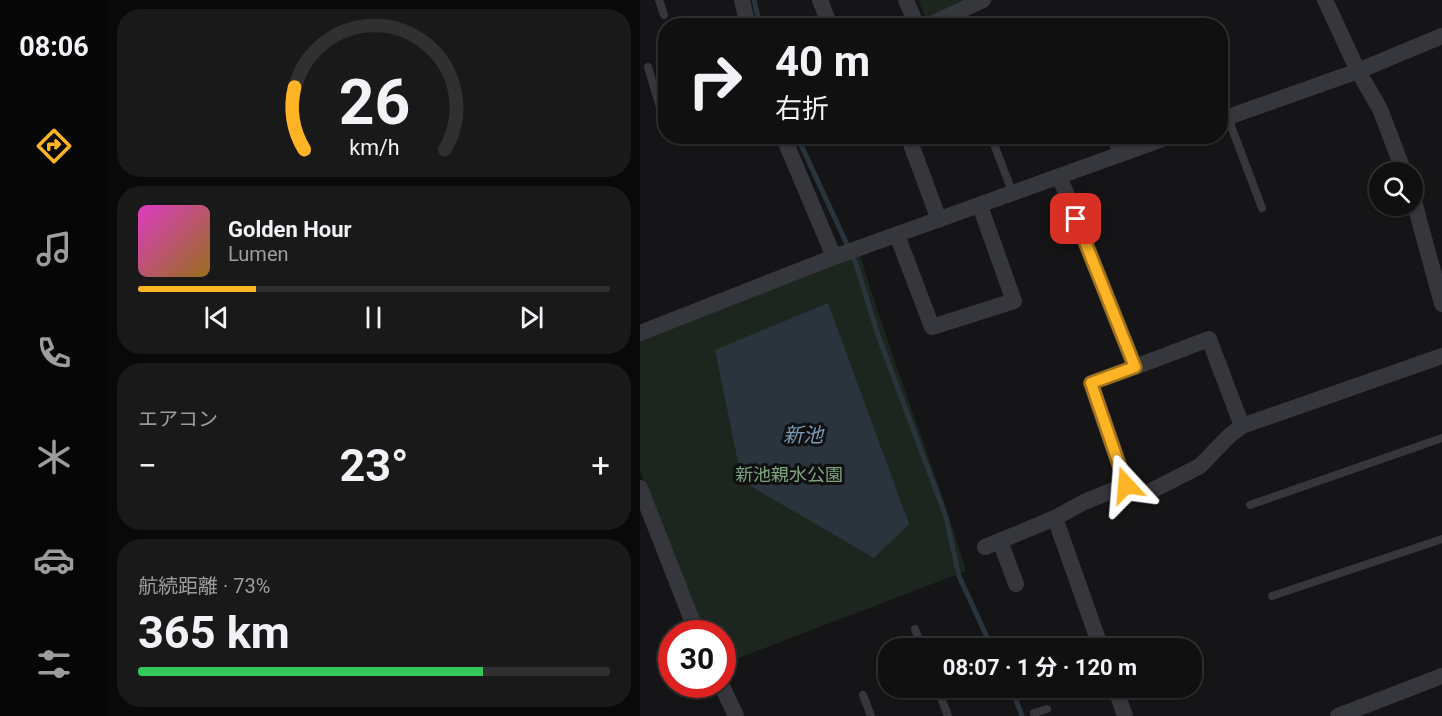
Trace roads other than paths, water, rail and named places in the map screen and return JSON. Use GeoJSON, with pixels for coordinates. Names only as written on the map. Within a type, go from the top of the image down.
{"type":"FeatureCollection","features":[{"type":"Feature","properties":{"kind":"street"},"geometry":{"type":"LineString","coordinates":[[742,0],[746,18]]}},
{"type":"Feature","properties":{"kind":"street"},"geometry":{"type":"LineString","coordinates":[[820,0],[827,18]]}},
{"type":"Feature","properties":{"kind":"street"},"geometry":{"type":"LineString","coordinates":[[906,0],[914,18]]}},
{"type":"Feature","properties":{"kind":"street"},"geometry":{"type":"LineString","coordinates":[[944,18],[983,0]]}},
{"type":"Feature","properties":{"kind":"street"},"geometry":{"type":"LineString","coordinates":[[1325,0],[1358,71],[1380,109],[1400,162]]}},
{"type":"Feature","properties":{"kind":"street"},"geometry":{"type":"LineString","coordinates":[[1228,118],[1358,71],[1441,36]]}},
{"type":"Feature","properties":{"kind":"street"},"geometry":{"type":"LineString","coordinates":[[786,144],[834,257]]}},
{"type":"Feature","properties":{"kind":"street"},"geometry":{"type":"LineString","coordinates":[[911,144],[939,220]]}},
{"type":"Feature","properties":{"kind":"street"},"geometry":{"type":"LineString","coordinates":[[640,333],[834,257],[1060,178],[1147,144]]}},
{"type":"Feature","properties":{"kind":"street"},"geometry":{"type":"LineString","coordinates":[[1060,178],[1135,367]]}},
{"type":"Feature","properties":{"kind":"street"},"geometry":{"type":"LineString","coordinates":[[897,235],[932,327],[1014,301],[980,206]]}},
{"type":"Feature","properties":{"kind":"street"},"geometry":{"type":"LineString","coordinates":[[1419,216],[1437,268],[1441,304]]}},
{"type":"Feature","properties":{"kind":"street"},"geometry":{"type":"LineString","coordinates":[[1126,485],[1091,383],[1209,339],[1242,426]]}},
{"type":"Feature","properties":{"kind":"street"},"geometry":{"type":"LineString","coordinates":[[1016,584],[992,544],[1126,485],[1147,493],[1200,466],[1242,426],[1441,356]]}},
{"type":"Feature","properties":{"kind":"street"},"geometry":{"type":"LineString","coordinates":[[641,492],[692,620]]}},
{"type":"Feature","properties":{"kind":"street"},"geometry":{"type":"LineString","coordinates":[[1055,518],[1097,638]]}},
{"type":"Feature","properties":{"kind":"street"},"geometry":{"type":"LineString","coordinates":[[1338,716],[1441,678]]}},
{"type":"Feature","properties":{"kind":"street"},"geometry":{"type":"LineString","coordinates":[[728,698],[736,716]]}},
{"type":"Feature","properties":{"kind":"street"},"geometry":{"type":"LineString","coordinates":[[1119,698],[1125,716]]}},
{"type":"Feature","properties":{"kind":"lane"},"geometry":{"type":"LineString","coordinates":[[659,0],[664,15]]}},
{"type":"Feature","properties":{"kind":"lane"},"geometry":{"type":"LineString","coordinates":[[648,67],[658,100]]}},
{"type":"Feature","properties":{"kind":"lane"},"geometry":{"type":"LineString","coordinates":[[1228,128],[1262,208]]}},
{"type":"Feature","properties":{"kind":"lane"},"geometry":{"type":"LineString","coordinates":[[994,144],[1013,194]]}},
{"type":"Feature","properties":{"kind":"lane"},"geometry":{"type":"LineString","coordinates":[[1113,144],[1117,154]]}},
{"type":"Feature","properties":{"kind":"lane"},"geometry":{"type":"LineString","coordinates":[[1250,505],[1441,438]]}},
{"type":"Feature","properties":{"kind":"lane"},"geometry":{"type":"LineString","coordinates":[[1272,596],[1441,539]]}},
{"type":"Feature","properties":{"kind":"lane"},"geometry":{"type":"LineString","coordinates":[[915,629],[918,638]]}},
{"type":"Feature","properties":{"kind":"lane"},"geometry":{"type":"LineString","coordinates":[[863,695],[871,716]]}},
{"type":"Feature","properties":{"kind":"lane"},"geometry":{"type":"LineString","coordinates":[[941,698],[948,716]]}},
{"type":"Feature","properties":{"kind":"lane"},"geometry":{"type":"LineString","coordinates":[[1035,716],[1034,714],[1047,709]]}},
{"type":"Feature","properties":{"kind":"water","name":"新池"},"geometry":{"type":"Polygon","coordinates":[[[828,303],[909,524],[874,558],[742,481],[715,350],[828,303]]]}},
{"type":"Feature","properties":{"kind":"waterway"},"geometry":{"type":"LineString","coordinates":[[754,0],[758,18]]}},
{"type":"Feature","properties":{"kind":"waterway"},"geometry":{"type":"LineString","coordinates":[[801,144],[856,264],[878,335],[946,517],[959,576],[987,638]]}},
{"type":"Feature","properties":{"kind":"waterway"},"geometry":{"type":"LineString","coordinates":[[1015,698],[1022,716]]}},
{"type":"Feature","properties":{"kind":"park label","name":"新池親水公園"},"geometry":{"type":"Point","coordinates":[789,474]}}]}
